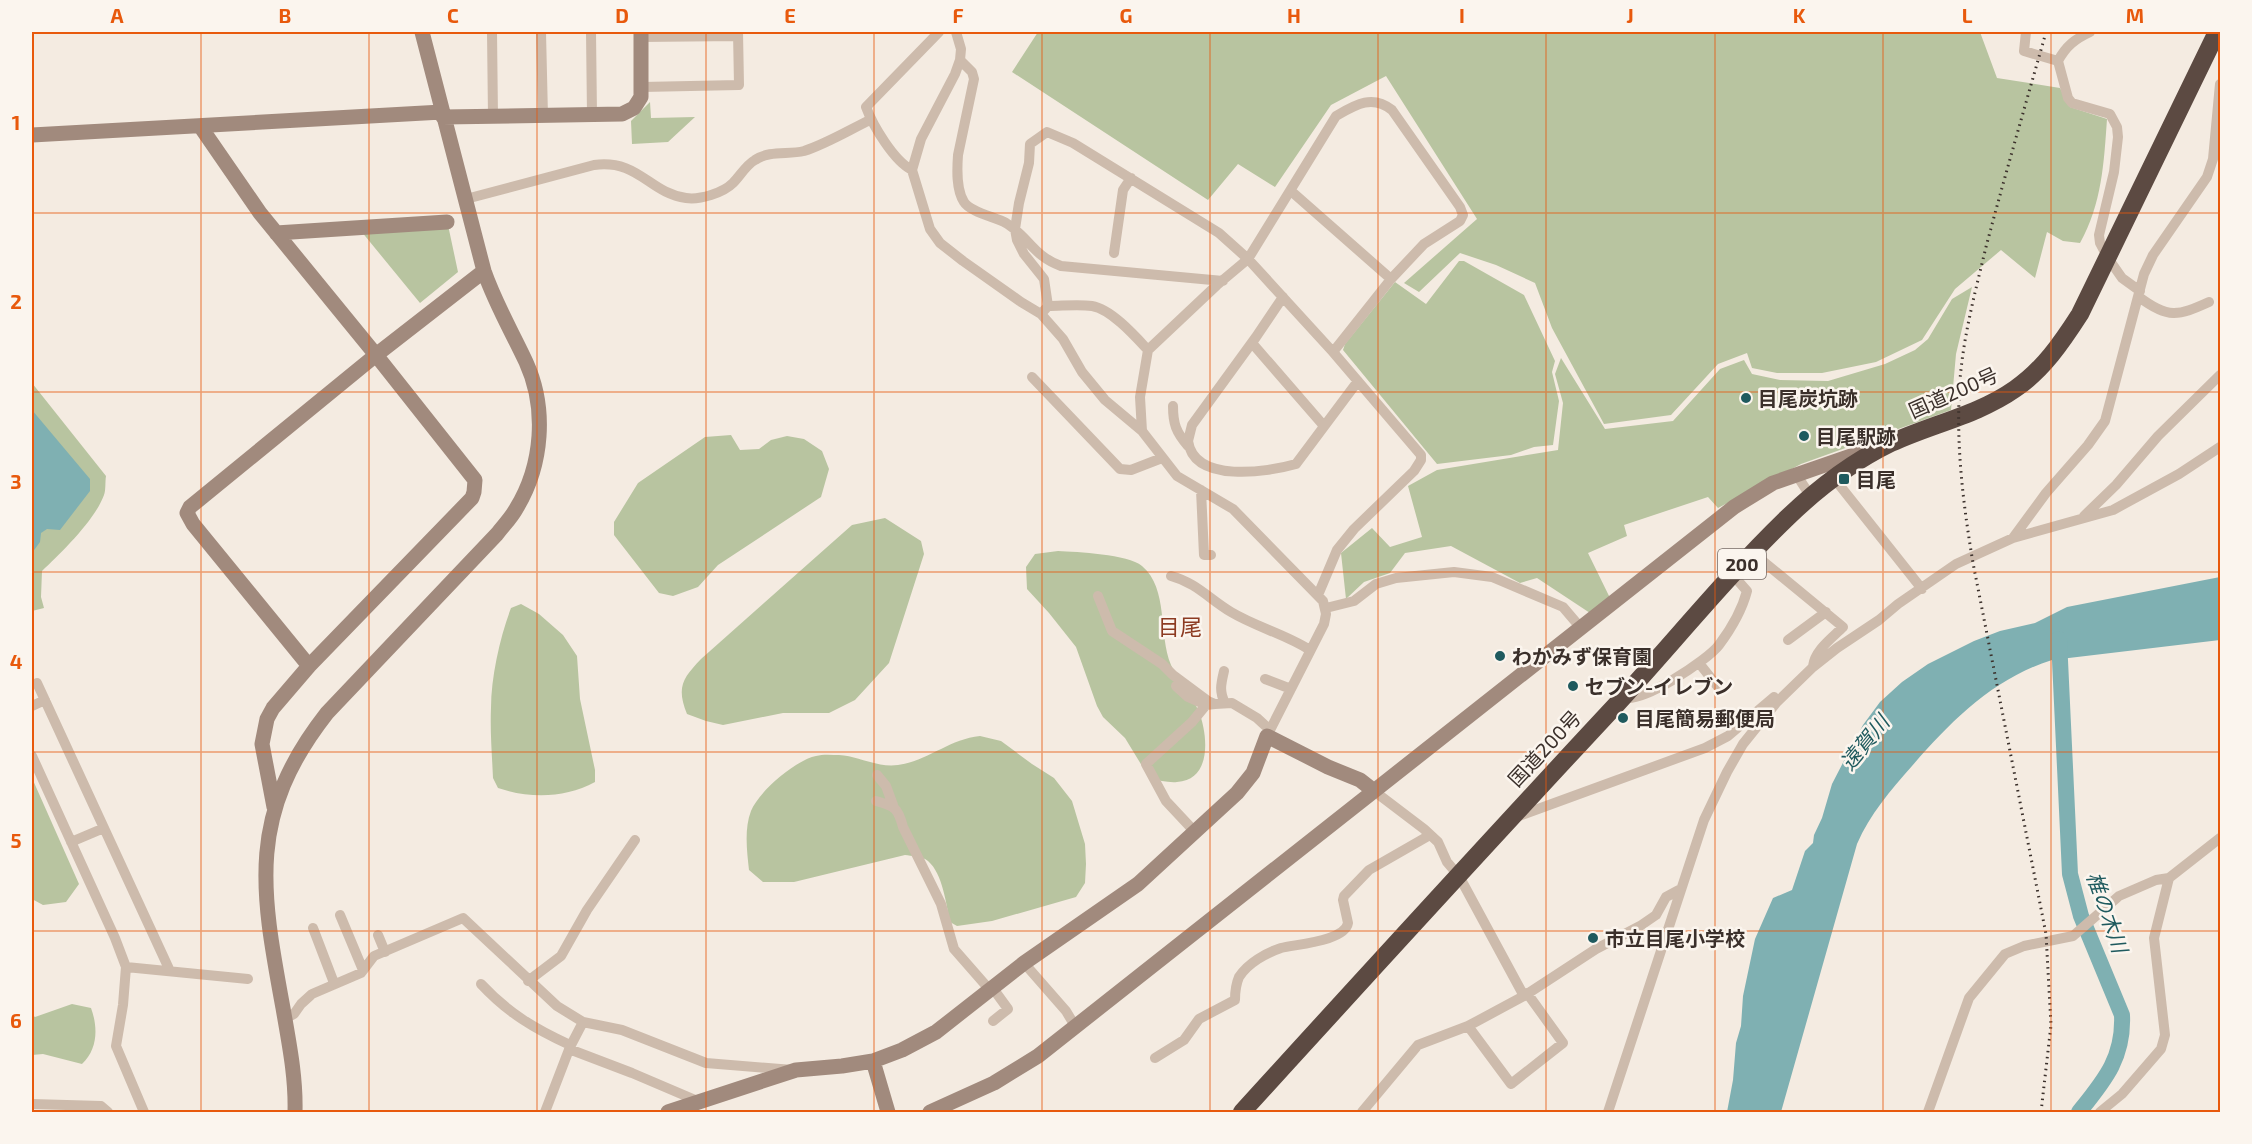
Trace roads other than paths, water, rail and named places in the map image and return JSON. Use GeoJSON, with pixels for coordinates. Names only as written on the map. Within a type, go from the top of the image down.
{"type":"FeatureCollection","features":[{"type":"Feature","properties":{"kind":"highway","name":"国道200号"},"geometry":{"type":"LineString","coordinates":[[1242,1113],[1623,697],[1732,574],[1811,497],[1833,477],[1867,456],[1894,442],[1984,406],[2015,389],[2041,367],[2062,343],[2080,314],[2217,32]]}},
{"type":"Feature","properties":{"kind":"street"},"geometry":{"type":"LineString","coordinates":[[295,1113],[293,1066],[265,898],[265,871],[274,810],[290,769],[308,738],[354,682],[497,534],[516,509],[534,470],[539,442],[535,390],[527,364],[490,289],[484,271],[422,32]]}},
{"type":"Feature","properties":{"kind":"street"},"geometry":{"type":"LineString","coordinates":[[492,32],[493,117]]}},
{"type":"Feature","properties":{"kind":"street"},"geometry":{"type":"LineString","coordinates":[[541,32],[543,116]]}},
{"type":"Feature","properties":{"kind":"street"},"geometry":{"type":"LineString","coordinates":[[591,32],[592,115]]}},
{"type":"Feature","properties":{"kind":"street"},"geometry":{"type":"LineString","coordinates":[[912,170],[903,166],[870,120],[866,107],[939,32]]}},
{"type":"Feature","properties":{"kind":"street"},"geometry":{"type":"LineString","coordinates":[[956,32],[961,49],[960,60],[921,139],[912,170],[930,228],[940,243],[1021,302],[1045,310],[1092,306],[1105,310],[1148,350]]}},
{"type":"Feature","properties":{"kind":"street"},"geometry":{"type":"LineString","coordinates":[[2026,32],[2024,51],[2058,61]]}},
{"type":"Feature","properties":{"kind":"street"},"geometry":{"type":"LineString","coordinates":[[2058,61],[2070,44],[2090,32]]}},
{"type":"Feature","properties":{"kind":"street"},"geometry":{"type":"LineString","coordinates":[[2217,32],[2220,42]]}},
{"type":"Feature","properties":{"kind":"street"},"geometry":{"type":"LineString","coordinates":[[32,135],[443,115],[493,117],[622,114],[629,111],[639,101],[642,87],[641,34],[738,34],[739,85],[642,87]]}},
{"type":"Feature","properties":{"kind":"street"},"geometry":{"type":"LineString","coordinates":[[960,60],[972,72],[974,79],[958,155],[957,168],[964,203],[1015,229],[1036,253],[1061,266],[1222,281]]}},
{"type":"Feature","properties":{"kind":"street"},"geometry":{"type":"LineString","coordinates":[[2058,61],[2068,98],[2072,103],[2110,114],[2117,128],[2114,172],[2099,235],[2108,258],[2122,278],[2152,307],[2184,314],[2210,302]]}},
{"type":"Feature","properties":{"kind":"street"},"geometry":{"type":"LineString","coordinates":[[2013,538],[2046,493],[2088,445],[2105,420],[2144,274],[2153,255],[2207,177],[2213,159],[2220,84]]}},
{"type":"Feature","properties":{"kind":"street"},"geometry":{"type":"LineString","coordinates":[[1142,430],[1140,397],[1148,350],[1248,259],[1336,116],[1355,105],[1370,102],[1384,103],[1392,110],[1460,207],[1462,214],[1460,221],[1424,243],[1391,279],[1334,352]]}},
{"type":"Feature","properties":{"kind":"street"},"geometry":{"type":"LineString","coordinates":[[466,200],[607,163],[622,165],[637,172],[674,196],[689,199],[701,198],[731,186],[754,160],[772,153],[803,151],[870,120]]}},
{"type":"Feature","properties":{"kind":"street"},"geometry":{"type":"LineString","coordinates":[[200,126],[260,213],[475,480],[474,492],[452,520],[309,666],[273,708],[264,732],[263,756],[274,810]]}},
{"type":"Feature","properties":{"kind":"street"},"geometry":{"type":"LineString","coordinates":[[285,1019],[294,1014],[312,994],[363,970],[374,957],[463,918],[471,928],[557,1006],[584,1022],[622,1030],[706,1063],[796,1070],[842,1066],[873,1060],[902,1050],[936,1032],[1024,963],[1138,884],[1237,794],[1253,773],[1269,733],[1324,624],[1326,608],[1318,595],[1233,509],[1176,476],[1142,430],[1105,400],[1082,372],[1045,310],[1044,279],[1024,254],[1017,240],[1015,229],[1029,163],[1030,144],[1047,132],[1073,143],[1219,233],[1248,259],[1334,352],[1418,450],[1421,460],[1414,471],[1354,529],[1337,550],[1318,595]]}},
{"type":"Feature","properties":{"kind":"street"},"geometry":{"type":"LineString","coordinates":[[1114,253],[1124,190],[1131,178]]}},
{"type":"Feature","properties":{"kind":"street"},"geometry":{"type":"LineString","coordinates":[[1291,191],[1391,279]]}},
{"type":"Feature","properties":{"kind":"street"},"geometry":{"type":"LineString","coordinates":[[276,233],[447,222]]}},
{"type":"Feature","properties":{"kind":"street"},"geometry":{"type":"LineString","coordinates":[[309,666],[193,524],[188,513],[195,502],[376,355],[484,271]]}},
{"type":"Feature","properties":{"kind":"street"},"geometry":{"type":"LineString","coordinates":[[1188,446],[1188,435],[1192,425],[1283,297]]}},
{"type":"Feature","properties":{"kind":"street"},"geometry":{"type":"LineString","coordinates":[[1252,343],[1324,426]]}},
{"type":"Feature","properties":{"kind":"street"},"geometry":{"type":"LineString","coordinates":[[2079,520],[2116,485],[2158,436],[2220,375]]}},
{"type":"Feature","properties":{"kind":"street"},"geometry":{"type":"LineString","coordinates":[[1032,377],[1120,470],[1131,470],[1162,458]]}},
{"type":"Feature","properties":{"kind":"street"},"geometry":{"type":"LineString","coordinates":[[1173,406],[1173,423],[1178,434],[1201,460],[1223,472],[1243,473],[1296,464],[1358,381]]}},
{"type":"Feature","properties":{"kind":"street"},"geometry":{"type":"LineString","coordinates":[[930,1113],[1017,1071],[1734,507],[1773,483],[1894,442]]}},
{"type":"Feature","properties":{"kind":"street"},"geometry":{"type":"LineString","coordinates":[[1608,1113],[1679,890],[1704,820],[1727,772],[1759,722],[1813,667],[1956,564],[2013,538],[2113,510],[2220,447]]}},
{"type":"Feature","properties":{"kind":"street"},"geometry":{"type":"LineString","coordinates":[[1796,474],[1811,497]]}},
{"type":"Feature","properties":{"kind":"street"},"geometry":{"type":"LineString","coordinates":[[1833,477],[1922,588]]}},
{"type":"Feature","properties":{"kind":"street"},"geometry":{"type":"LineString","coordinates":[[1201,490],[1204,555],[1211,555]]}},
{"type":"Feature","properties":{"kind":"street"},"geometry":{"type":"LineString","coordinates":[[1753,553],[1843,627],[1817,654],[1813,667]]}},
{"type":"Feature","properties":{"kind":"street"},"geometry":{"type":"LineString","coordinates":[[1326,608],[1354,601],[1376,584],[1396,578],[1454,572],[1492,577],[1563,607],[1580,627]]}},
{"type":"Feature","properties":{"kind":"street"},"geometry":{"type":"LineString","coordinates":[[1623,697],[1632,698],[1651,691],[1699,663],[1718,647],[1744,603],[1747,591],[1732,574]]}},
{"type":"Feature","properties":{"kind":"street"},"geometry":{"type":"LineString","coordinates":[[1172,576],[1187,580],[1229,611],[1294,640],[1310,650]]}},
{"type":"Feature","properties":{"kind":"street"},"geometry":{"type":"LineString","coordinates":[[1098,596],[1112,631],[1162,664],[1173,675],[1215,704]]}},
{"type":"Feature","properties":{"kind":"street"},"geometry":{"type":"LineString","coordinates":[[1792,640],[1826,612]]}},
{"type":"Feature","properties":{"kind":"street"},"geometry":{"type":"LineString","coordinates":[[1699,663],[1718,687]]}},
{"type":"Feature","properties":{"kind":"street"},"geometry":{"type":"LineString","coordinates":[[1195,832],[1166,801],[1146,764],[1215,704],[1221,695],[1220,688],[1224,671]]}},
{"type":"Feature","properties":{"kind":"street"},"geometry":{"type":"LineString","coordinates":[[1265,679],[1291,689]]}},
{"type":"Feature","properties":{"kind":"street"},"geometry":{"type":"LineString","coordinates":[[37,683],[170,971]]}},
{"type":"Feature","properties":{"kind":"street"},"geometry":{"type":"LineString","coordinates":[[1510,819],[1705,748],[1728,736],[1777,694],[1795,685]]}},
{"type":"Feature","properties":{"kind":"street"},"geometry":{"type":"LineString","coordinates":[[1176,686],[1188,697],[1215,704],[1233,703],[1245,710],[1269,733],[1328,767],[1360,780],[1438,842],[1447,862],[1459,876],[1526,994],[1563,1043],[1510,1084],[1468,1026]]}},
{"type":"Feature","properties":{"kind":"street"},"geometry":{"type":"LineString","coordinates":[[32,706],[45,700]]}},
{"type":"Feature","properties":{"kind":"street"},"geometry":{"type":"LineString","coordinates":[[32,756],[116,938],[126,967],[116,1046],[143,1110],[130,1113]]}},
{"type":"Feature","properties":{"kind":"street"},"geometry":{"type":"LineString","coordinates":[[877,774],[886,786],[903,827],[941,904],[954,949],[1008,1009],[993,1021]]}},
{"type":"Feature","properties":{"kind":"street"},"geometry":{"type":"LineString","coordinates":[[876,801],[893,805]]}},
{"type":"Feature","properties":{"kind":"street"},"geometry":{"type":"LineString","coordinates":[[71,842],[104,828]]}},
{"type":"Feature","properties":{"kind":"street"},"geometry":{"type":"LineString","coordinates":[[1155,1058],[1184,1040],[1199,1019],[1235,1000],[1238,979],[1255,962],[1281,948],[1338,935],[1344,931],[1348,923],[1344,896],[1369,870],[1430,835]]}},
{"type":"Feature","properties":{"kind":"street"},"geometry":{"type":"LineString","coordinates":[[1928,1113],[1969,998],[2005,954],[2024,946],[2073,936],[2119,896],[2156,880],[2169,878],[2220,838]]}},
{"type":"Feature","properties":{"kind":"street"},"geometry":{"type":"LineString","coordinates":[[528,981],[561,956],[587,910],[635,840]]}},
{"type":"Feature","properties":{"kind":"street"},"geometry":{"type":"LineString","coordinates":[[2100,1113],[2122,1094],[2163,1042],[2165,1035],[2154,938],[2169,878]]}},
{"type":"Feature","properties":{"kind":"street"},"geometry":{"type":"LineString","coordinates":[[1362,1113],[1418,1045],[1468,1026],[1526,994],[1596,949],[1649,920],[1656,915],[1666,897],[1679,890]]}},
{"type":"Feature","properties":{"kind":"street"},"geometry":{"type":"LineString","coordinates":[[340,915],[363,970]]}},
{"type":"Feature","properties":{"kind":"street"},"geometry":{"type":"LineString","coordinates":[[313,928],[334,983]]}},
{"type":"Feature","properties":{"kind":"street"},"geometry":{"type":"LineString","coordinates":[[378,935],[385,952]]}},
{"type":"Feature","properties":{"kind":"street"},"geometry":{"type":"LineString","coordinates":[[1024,963],[1066,1011],[1075,1026]]}},
{"type":"Feature","properties":{"kind":"street"},"geometry":{"type":"LineString","coordinates":[[126,967],[248,979]]}},
{"type":"Feature","properties":{"kind":"street"},"geometry":{"type":"LineString","coordinates":[[481,984],[500,1003],[537,1030],[570,1047],[700,1102]]}},
{"type":"Feature","properties":{"kind":"street"},"geometry":{"type":"LineString","coordinates":[[545,1113],[570,1047],[584,1022]]}},
{"type":"Feature","properties":{"kind":"street"},"geometry":{"type":"LineString","coordinates":[[873,1060],[888,1113]]}},
{"type":"Feature","properties":{"kind":"street"},"geometry":{"type":"LineString","coordinates":[[668,1113],[796,1070]]}},
{"type":"Feature","properties":{"kind":"street"},"geometry":{"type":"LineString","coordinates":[[32,1104],[100,1106],[108,1113]]}},
{"type":"Feature","properties":{"kind":"water"},"geometry":{"type":"Polygon","coordinates":[[[32,410],[90,479],[90,491],[60,530],[47,529],[41,533],[40,542],[32,553],[32,410]]]}},
{"type":"Feature","properties":{"kind":"water","name":"遠賀川"},"geometry":{"type":"Polygon","coordinates":[[[2220,577],[2220,640],[2052,660],[2011,678],[1992,690],[1958,717],[1927,749],[1881,803],[1857,844],[1781,1112],[1727,1112],[1733,1080],[1736,1043],[1741,1026],[1743,996],[1755,939],[1773,898],[1792,890],[1805,851],[1813,843],[1832,784],[1863,725],[1880,702],[1902,682],[1928,664],[2000,631],[2035,623],[2067,607],[2220,577]]]}},
{"type":"Feature","properties":{"kind":"waterway","name":"椎の木川"},"geometry":{"type":"LineString","coordinates":[[2059,639],[2070,874],[2081,916],[2122,1015],[2120,1044],[2111,1068],[2079,1112]]}},
{"type":"Feature","properties":{"kind":"railway"},"geometry":{"type":"LineString","coordinates":[[2041,1112],[2051,1025],[2046,934],[1973,563],[1962,482],[1959,421],[1962,361],[1972,304],[2046,32]]}},
{"type":"Feature","properties":{"kind":"place","name":"目尾炭坑跡"},"geometry":{"type":"Point","coordinates":[1746,398]}},
{"type":"Feature","properties":{"kind":"place","name":"目尾駅跡"},"geometry":{"type":"Point","coordinates":[1804,436]}},
{"type":"Feature","properties":{"kind":"place","name":"目尾"},"geometry":{"type":"Point","coordinates":[1844,479]}},
{"type":"Feature","properties":{"kind":"place","name":"わかみず保育園"},"geometry":{"type":"Point","coordinates":[1500,656]}},
{"type":"Feature","properties":{"kind":"place","name":"セブン-イレブン"},"geometry":{"type":"Point","coordinates":[1573,686]}},
{"type":"Feature","properties":{"kind":"place","name":"目尾簡易郵便局"},"geometry":{"type":"Point","coordinates":[1623,718]}},
{"type":"Feature","properties":{"kind":"place","name":"市立目尾小学校"},"geometry":{"type":"Point","coordinates":[1593,938]}},
{"type":"Feature","properties":{"kind":"district","name":"目尾"},"geometry":{"type":"Point","coordinates":[1180,626]}}]}
